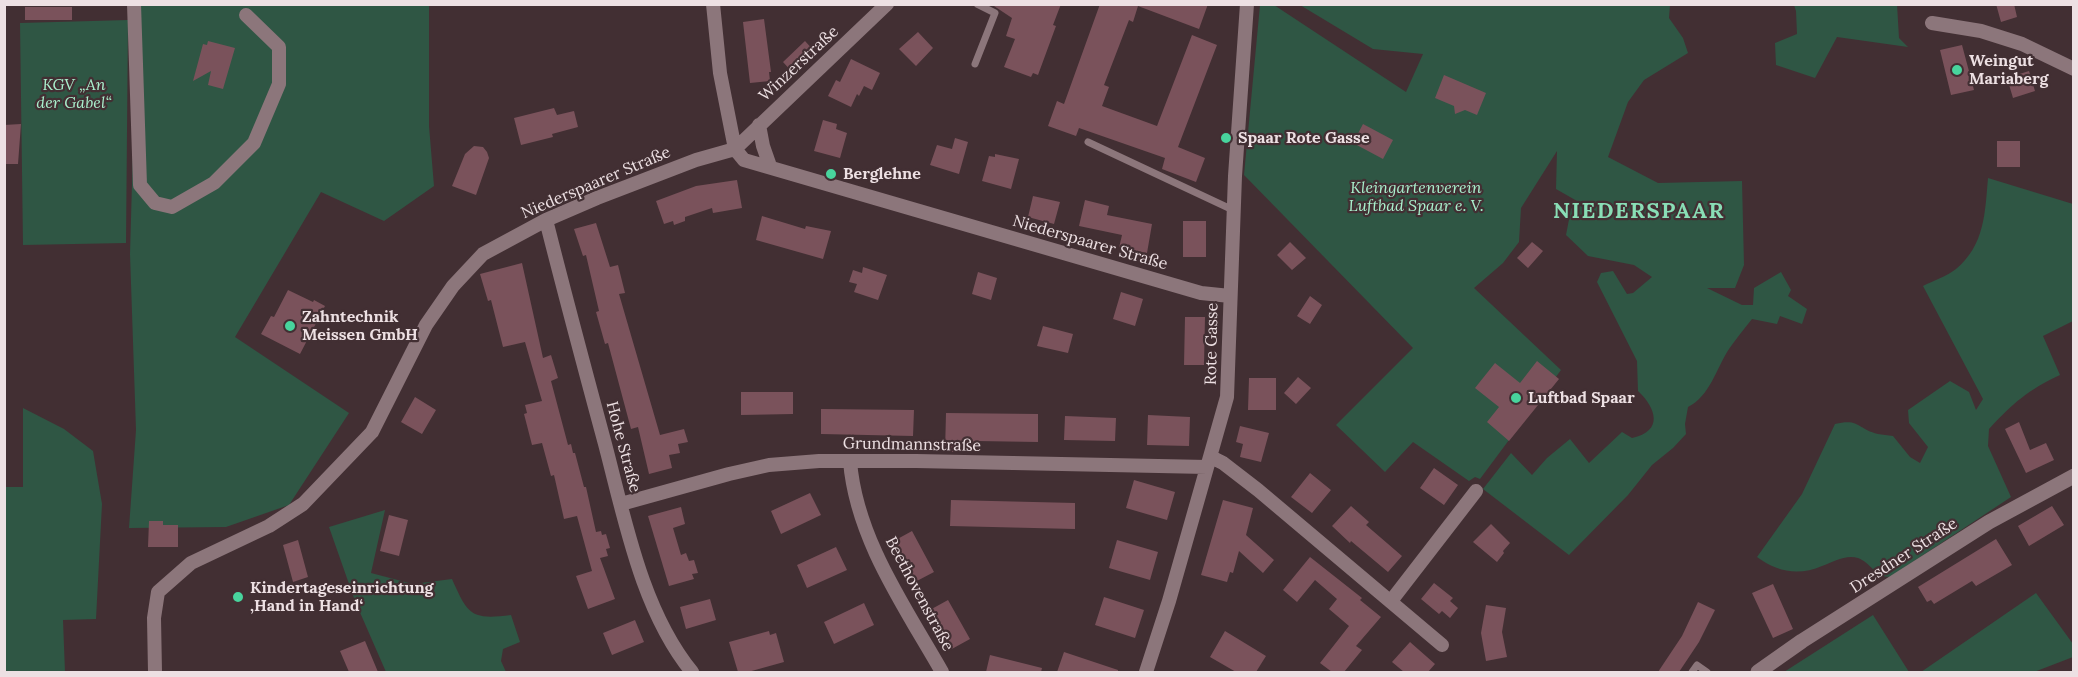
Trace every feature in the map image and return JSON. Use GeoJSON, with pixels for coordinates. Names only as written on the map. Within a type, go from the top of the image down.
{"type":"FeatureCollection","features":[{"type":"Feature","properties":{"kind":"main road","name":"Dresdner Straße"},"geometry":{"type":"LineString","coordinates":[[1758,672],[1802,641],[1989,522],[2073,476]]}},
{"type":"Feature","properties":{"kind":"street"},"geometry":{"type":"LineString","coordinates":[[134,4],[140,185],[155,203],[172,207],[214,183],[254,143],[279,84],[279,47],[246,15]]}},
{"type":"Feature","properties":{"kind":"street"},"geometry":{"type":"LineString","coordinates":[[712,4],[720,73],[735,149]]}},
{"type":"Feature","properties":{"kind":"street","name":"Winzerstraße"},"geometry":{"type":"LineString","coordinates":[[735,149],[886,4]]}},
{"type":"Feature","properties":{"kind":"street","name":"Rote Gasse"},"geometry":{"type":"LineString","coordinates":[[1146,672],[1169,601],[1227,397],[1233,210],[1245,5]]}},
{"type":"Feature","properties":{"kind":"street"},"geometry":{"type":"LineString","coordinates":[[1932,23],[1981,31],[2022,44],[2073,69]]}},
{"type":"Feature","properties":{"kind":"street"},"geometry":{"type":"LineString","coordinates":[[759,125],[770,166]]}},
{"type":"Feature","properties":{"kind":"street","name":"Niederspaarer Straße"},"geometry":{"type":"LineString","coordinates":[[155,672],[154,618],[158,592],[191,563],[269,526],[303,504],[372,432],[426,325],[453,285],[483,254],[546,220],[716,153],[735,149],[744,160],[1201,293],[1230,296]]}},
{"type":"Feature","properties":{"kind":"street","name":"Hohe Straße"},"geometry":{"type":"LineString","coordinates":[[546,220],[621,504],[649,597],[674,648],[692,672]]}},
{"type":"Feature","properties":{"kind":"street","name":"Grundmannstraße"},"geometry":{"type":"LineString","coordinates":[[621,504],[769,465],[819,461],[1209,462]]}},
{"type":"Feature","properties":{"kind":"street","name":"Beethovenstraße"},"geometry":{"type":"LineString","coordinates":[[850,461],[854,494],[884,570],[942,672]]}},
{"type":"Feature","properties":{"kind":"street"},"geometry":{"type":"LineString","coordinates":[[1209,462],[1223,463],[1258,490],[1442,645]]}},
{"type":"Feature","properties":{"kind":"street"},"geometry":{"type":"LineString","coordinates":[[1391,601],[1476,491]]}},
{"type":"Feature","properties":{"kind":"lane"},"geometry":{"type":"LineString","coordinates":[[975,64],[995,13],[977,4]]}},
{"type":"Feature","properties":{"kind":"lane"},"geometry":{"type":"LineString","coordinates":[[1088,141],[1233,210]]}},
{"type":"Feature","properties":{"kind":"lane"},"geometry":{"type":"LineString","coordinates":[[1692,672],[1697,665],[1707,672]]}},
{"type":"Feature","properties":{"kind":"green space"},"geometry":{"type":"Polygon","coordinates":[[[1897,4],[1899,38],[1908,47],[1837,37],[1815,78],[1776,65],[1775,43],[1797,34],[1794,5],[1897,4]]]}},
{"type":"Feature","properties":{"kind":"green space"},"geometry":{"type":"Polygon","coordinates":[[[137,5],[429,5],[429,126],[434,186],[384,221],[321,192],[235,337],[349,413],[289,505],[226,527],[129,528],[136,430],[130,254],[137,5]]]}},
{"type":"Feature","properties":{"kind":"green space","name":"Kleingartenverein Luftbad Spaar e. V."},"geometry":{"type":"Polygon","coordinates":[[[1260,5],[1274,5],[1406,92],[1423,54],[1373,49],[1300,5],[1670,5],[1669,18],[1683,38],[1688,53],[1644,80],[1628,102],[1608,157],[1658,183],[1742,181],[1744,265],[1735,288],[1707,288],[1742,305],[1753,305],[1754,288],[1781,272],[1791,290],[1788,296],[1807,309],[1802,324],[1780,316],[1777,324],[1752,319],[1729,349],[1702,396],[1688,407],[1686,434],[1652,465],[1628,495],[1569,555],[1483,489],[1511,453],[1532,475],[1547,458],[1570,439],[1589,463],[1622,432],[1632,438],[1642,435],[1653,425],[1652,411],[1638,391],[1637,361],[1597,282],[1601,273],[1613,271],[1627,294],[1633,293],[1652,277],[1634,265],[1588,256],[1566,235],[1571,209],[1577,201],[1556,189],[1557,151],[1521,208],[1519,242],[1503,263],[1474,288],[1561,370],[1480,479],[1475,477],[1469,481],[1413,442],[1385,472],[1336,425],[1413,348],[1244,175],[1260,5]]]}},
{"type":"Feature","properties":{"kind":"green space","name":"KGV „An der Gabel“"},"geometry":{"type":"Polygon","coordinates":[[[128,20],[126,243],[23,245],[20,23],[128,20]]]}},
{"type":"Feature","properties":{"kind":"green space"},"geometry":{"type":"Polygon","coordinates":[[[1988,178],[2073,204],[2073,321],[2043,336],[2060,375],[2021,398],[1989,429],[1988,446],[2011,497],[1890,577],[1880,575],[1862,560],[1853,557],[1797,572],[1772,566],[1757,557],[1802,494],[1835,424],[1854,423],[1871,432],[1893,436],[1910,457],[1920,463],[1928,447],[1909,423],[1908,410],[1950,381],[1969,392],[1976,410],[1983,399],[1923,286],[1956,269],[1973,249],[1982,227],[1988,178]]]}},
{"type":"Feature","properties":{"kind":"green space"},"geometry":{"type":"Polygon","coordinates":[[[23,408],[64,429],[93,451],[102,504],[96,619],[63,620],[65,672],[5,672],[5,487],[23,487],[23,408]]]}},
{"type":"Feature","properties":{"kind":"green space"},"geometry":{"type":"Polygon","coordinates":[[[385,510],[371,573],[413,584],[452,579],[462,601],[472,612],[487,617],[511,615],[520,642],[503,649],[501,661],[506,672],[386,672],[355,601],[329,527],[385,510]]]}},
{"type":"Feature","properties":{"kind":"green space"},"geometry":{"type":"Polygon","coordinates":[[[2036,593],[2073,644],[2073,657],[2034,672],[1921,672],[2036,593]]]}},
{"type":"Feature","properties":{"kind":"green space"},"geometry":{"type":"Polygon","coordinates":[[[1873,615],[1909,672],[1784,672],[1873,615]]]}},
{"type":"Feature","properties":{"kind":"building"},"geometry":{"type":"Polygon","coordinates":[[[991,4],[1061,4],[1053,25],[1056,26],[1038,75],[1033,73],[1031,77],[1004,67],[1015,39],[1006,36],[1012,18],[991,4]]]}},
{"type":"Feature","properties":{"kind":"building"},"geometry":{"type":"Polygon","coordinates":[[[1100,4],[1208,4],[1199,29],[1138,6],[1133,22],[1129,20],[1104,85],[1109,87],[1102,106],[1157,126],[1192,35],[1217,45],[1178,147],[1205,158],[1196,182],[1162,169],[1165,158],[1079,128],[1076,136],[1048,126],[1057,101],[1064,104],[1100,4]]]}},
{"type":"Feature","properties":{"kind":"building"},"geometry":{"type":"Polygon","coordinates":[[[1996,4],[2014,4],[2017,17],[2001,22],[1996,4]]]}},
{"type":"Feature","properties":{"kind":"building"},"geometry":{"type":"Polygon","coordinates":[[[25,7],[72,7],[72,20],[25,20],[25,7]]]}},
{"type":"Feature","properties":{"kind":"building"},"geometry":{"type":"Polygon","coordinates":[[[764,19],[771,72],[769,72],[770,81],[750,83],[743,22],[764,19]]]}},
{"type":"Feature","properties":{"kind":"building"},"geometry":{"type":"Polygon","coordinates":[[[918,32],[933,48],[916,66],[899,49],[918,32]]]}},
{"type":"Feature","properties":{"kind":"building"},"geometry":{"type":"Polygon","coordinates":[[[208,41],[235,48],[223,89],[208,85],[211,71],[193,81],[203,44],[207,45],[208,41]]]}},
{"type":"Feature","properties":{"kind":"building"},"geometry":{"type":"Polygon","coordinates":[[[805,41],[815,52],[793,73],[783,62],[805,41]]]}},
{"type":"Feature","properties":{"kind":"building","name":"Weingut Mariaberg"},"geometry":{"type":"Polygon","coordinates":[[[1962,45],[1974,90],[1951,95],[1940,50],[1962,45]]]}},
{"type":"Feature","properties":{"kind":"building"},"geometry":{"type":"Polygon","coordinates":[[[851,59],[880,73],[872,90],[864,86],[851,107],[828,96],[836,80],[840,82],[851,59]]]}},
{"type":"Feature","properties":{"kind":"building"},"geometry":{"type":"Polygon","coordinates":[[[2029,71],[2035,91],[2013,98],[2007,78],[2029,71]]]}},
{"type":"Feature","properties":{"kind":"building"},"geometry":{"type":"Polygon","coordinates":[[[1444,75],[1486,93],[1477,115],[1465,110],[1455,114],[1454,106],[1435,98],[1444,75]]]}},
{"type":"Feature","properties":{"kind":"building"},"geometry":{"type":"Polygon","coordinates":[[[554,108],[557,115],[574,111],[578,127],[552,134],[553,137],[521,145],[514,118],[554,108]]]}},
{"type":"Feature","properties":{"kind":"building"},"geometry":{"type":"Polygon","coordinates":[[[823,120],[837,124],[836,129],[847,133],[840,158],[814,151],[823,120]]]}},
{"type":"Feature","properties":{"kind":"building"},"geometry":{"type":"Polygon","coordinates":[[[21,124],[18,164],[5,164],[4,125],[21,124]]]}},
{"type":"Feature","properties":{"kind":"building"},"geometry":{"type":"Polygon","coordinates":[[[1363,124],[1393,140],[1383,159],[1353,143],[1363,124]]]}},
{"type":"Feature","properties":{"kind":"building"},"geometry":{"type":"Polygon","coordinates":[[[955,138],[968,142],[959,174],[930,165],[937,145],[952,149],[955,138]]]}},
{"type":"Feature","properties":{"kind":"building"},"geometry":{"type":"Polygon","coordinates":[[[1997,141],[2020,141],[2020,167],[1997,167],[1997,141]]]}},
{"type":"Feature","properties":{"kind":"building"},"geometry":{"type":"Polygon","coordinates":[[[474,146],[483,147],[489,158],[476,195],[452,186],[465,154],[474,146]]]}},
{"type":"Feature","properties":{"kind":"building"},"geometry":{"type":"Polygon","coordinates":[[[995,154],[1019,159],[1011,189],[982,181],[989,156],[995,157],[995,154]]]}},
{"type":"Feature","properties":{"kind":"building"},"geometry":{"type":"Polygon","coordinates":[[[737,180],[742,208],[713,213],[712,208],[685,217],[685,221],[674,225],[673,221],[664,224],[656,201],[696,186],[737,180]]]}},
{"type":"Feature","properties":{"kind":"building"},"geometry":{"type":"Polygon","coordinates":[[[1033,196],[1060,202],[1054,224],[1028,217],[1033,196]]]}},
{"type":"Feature","properties":{"kind":"building"},"geometry":{"type":"Polygon","coordinates":[[[1085,200],[1109,206],[1107,215],[1152,224],[1147,253],[1119,248],[1122,235],[1079,226],[1085,200]]]}},
{"type":"Feature","properties":{"kind":"building"},"geometry":{"type":"Polygon","coordinates":[[[762,216],[805,229],[806,226],[831,231],[823,259],[756,240],[762,216]]]}},
{"type":"Feature","properties":{"kind":"building"},"geometry":{"type":"Polygon","coordinates":[[[1183,221],[1206,221],[1206,257],[1183,257],[1183,221]]]}},
{"type":"Feature","properties":{"kind":"building"},"geometry":{"type":"Polygon","coordinates":[[[596,223],[610,267],[618,265],[625,293],[619,294],[660,435],[684,429],[688,442],[678,444],[680,453],[669,455],[672,468],[649,474],[638,427],[631,429],[608,343],[605,344],[596,312],[599,311],[586,255],[583,256],[574,229],[596,223]]]}},
{"type":"Feature","properties":{"kind":"building"},"geometry":{"type":"Polygon","coordinates":[[[1290,242],[1306,258],[1292,270],[1277,255],[1290,242]]]}},
{"type":"Feature","properties":{"kind":"building"},"geometry":{"type":"Polygon","coordinates":[[[1532,242],[1543,251],[1528,268],[1517,258],[1532,242]]]}},
{"type":"Feature","properties":{"kind":"building"},"geometry":{"type":"Polygon","coordinates":[[[522,263],[543,358],[551,355],[558,378],[551,381],[568,445],[571,444],[573,453],[575,453],[584,487],[586,487],[596,532],[601,531],[602,535],[606,534],[610,548],[606,549],[608,556],[600,558],[615,599],[588,609],[576,576],[592,571],[577,516],[564,519],[554,475],[551,476],[542,443],[532,445],[524,414],[527,413],[525,405],[542,401],[525,342],[503,347],[491,300],[488,301],[480,274],[522,263]]]}},
{"type":"Feature","properties":{"kind":"building"},"geometry":{"type":"Polygon","coordinates":[[[863,267],[887,275],[878,300],[854,292],[857,284],[849,282],[853,270],[862,273],[863,267]]]}},
{"type":"Feature","properties":{"kind":"building"},"geometry":{"type":"Polygon","coordinates":[[[978,272],[997,278],[991,300],[972,294],[978,272]]]}},
{"type":"Feature","properties":{"kind":"building","name":"Zahntechnik Meissen GmbH"},"geometry":{"type":"Polygon","coordinates":[[[288,290],[325,306],[300,354],[261,334],[271,316],[274,317],[288,290]]]}},
{"type":"Feature","properties":{"kind":"building"},"geometry":{"type":"Polygon","coordinates":[[[1121,292],[1143,299],[1135,326],[1113,319],[1121,292]]]}},
{"type":"Feature","properties":{"kind":"building"},"geometry":{"type":"Polygon","coordinates":[[[1310,296],[1322,305],[1310,324],[1297,316],[1310,296]]]}},
{"type":"Feature","properties":{"kind":"building"},"geometry":{"type":"Polygon","coordinates":[[[1185,317],[1205,317],[1204,365],[1184,365],[1185,317]]]}},
{"type":"Feature","properties":{"kind":"building"},"geometry":{"type":"Polygon","coordinates":[[[1043,326],[1073,334],[1068,353],[1037,346],[1043,326]]]}},
{"type":"Feature","properties":{"kind":"building","name":"Luftbad Spaar"},"geometry":{"type":"Polygon","coordinates":[[[1537,361],[1559,379],[1509,441],[1487,422],[1499,407],[1475,388],[1495,363],[1520,383],[1537,361]]]}},
{"type":"Feature","properties":{"kind":"building"},"geometry":{"type":"Polygon","coordinates":[[[1298,377],[1311,388],[1296,404],[1284,393],[1298,377]]]}},
{"type":"Feature","properties":{"kind":"building"},"geometry":{"type":"Polygon","coordinates":[[[1249,378],[1276,378],[1276,410],[1248,410],[1249,378]]]}},
{"type":"Feature","properties":{"kind":"building"},"geometry":{"type":"Polygon","coordinates":[[[741,392],[793,392],[793,414],[741,415],[741,392]]]}},
{"type":"Feature","properties":{"kind":"building"},"geometry":{"type":"Polygon","coordinates":[[[415,397],[436,410],[422,434],[401,422],[415,397]]]}},
{"type":"Feature","properties":{"kind":"building"},"geometry":{"type":"Polygon","coordinates":[[[821,409],[914,410],[913,436],[821,434],[821,409]]]}},
{"type":"Feature","properties":{"kind":"building"},"geometry":{"type":"Polygon","coordinates":[[[946,413],[1038,414],[1038,442],[976,441],[976,452],[945,452],[946,413]]]}},
{"type":"Feature","properties":{"kind":"building"},"geometry":{"type":"Polygon","coordinates":[[[1148,415],[1190,417],[1189,446],[1147,445],[1148,415]]]}},
{"type":"Feature","properties":{"kind":"building"},"geometry":{"type":"Polygon","coordinates":[[[1065,416],[1116,418],[1115,441],[1064,440],[1065,416]]]}},
{"type":"Feature","properties":{"kind":"building"},"geometry":{"type":"Polygon","coordinates":[[[2019,422],[2030,450],[2046,443],[2054,460],[2026,473],[2005,429],[2019,422]]]}},
{"type":"Feature","properties":{"kind":"building"},"geometry":{"type":"Polygon","coordinates":[[[1240,426],[1269,433],[1261,462],[1240,457],[1243,444],[1236,442],[1240,426]]]}},
{"type":"Feature","properties":{"kind":"building"},"geometry":{"type":"Polygon","coordinates":[[[1434,468],[1458,485],[1444,505],[1420,488],[1434,468]]]}},
{"type":"Feature","properties":{"kind":"building"},"geometry":{"type":"Polygon","coordinates":[[[1310,473],[1331,490],[1312,513],[1291,497],[1310,473]]]}},
{"type":"Feature","properties":{"kind":"building"},"geometry":{"type":"Polygon","coordinates":[[[1134,480],[1175,492],[1167,520],[1126,508],[1134,480]]]}},
{"type":"Feature","properties":{"kind":"building"},"geometry":{"type":"Polygon","coordinates":[[[810,493],[821,515],[781,534],[771,511],[810,493]]]}},
{"type":"Feature","properties":{"kind":"building"},"geometry":{"type":"Polygon","coordinates":[[[951,500],[1075,503],[1075,529],[950,526],[951,500]]]}},
{"type":"Feature","properties":{"kind":"building"},"geometry":{"type":"Polygon","coordinates":[[[1223,500],[1253,508],[1246,535],[1274,560],[1263,573],[1239,551],[1233,573],[1230,572],[1227,582],[1201,575],[1223,500]]]}},
{"type":"Feature","properties":{"kind":"building"},"geometry":{"type":"Polygon","coordinates":[[[1351,506],[1369,522],[1366,525],[1402,556],[1388,572],[1332,526],[1351,506]]]}},
{"type":"Feature","properties":{"kind":"building"},"geometry":{"type":"Polygon","coordinates":[[[2052,506],[2064,525],[2029,546],[2018,526],[2052,506]]]}},
{"type":"Feature","properties":{"kind":"building"},"geometry":{"type":"Polygon","coordinates":[[[681,507],[685,524],[673,528],[681,555],[686,553],[689,561],[694,560],[698,573],[692,574],[694,579],[669,586],[648,516],[681,507]]]}},
{"type":"Feature","properties":{"kind":"building"},"geometry":{"type":"Polygon","coordinates":[[[389,515],[408,520],[399,556],[380,551],[389,515]]]}},
{"type":"Feature","properties":{"kind":"building"},"geometry":{"type":"Polygon","coordinates":[[[149,521],[163,521],[163,525],[178,525],[178,547],[148,547],[149,521]]]}},
{"type":"Feature","properties":{"kind":"building"},"geometry":{"type":"Polygon","coordinates":[[[1491,524],[1510,543],[1497,562],[1473,542],[1491,524]]]}},
{"type":"Feature","properties":{"kind":"building"},"geometry":{"type":"Polygon","coordinates":[[[912,531],[934,572],[913,583],[892,542],[912,531]]]}},
{"type":"Feature","properties":{"kind":"building"},"geometry":{"type":"Polygon","coordinates":[[[1996,539],[2012,565],[1976,586],[1972,581],[1934,604],[1931,600],[1927,602],[1918,587],[1996,539]]]}},
{"type":"Feature","properties":{"kind":"building"},"geometry":{"type":"Polygon","coordinates":[[[298,540],[308,577],[293,582],[283,545],[298,540]]]}},
{"type":"Feature","properties":{"kind":"building"},"geometry":{"type":"Polygon","coordinates":[[[1117,540],[1158,552],[1150,580],[1109,568],[1117,540]]]}},
{"type":"Feature","properties":{"kind":"building"},"geometry":{"type":"Polygon","coordinates":[[[836,547],[847,570],[807,588],[797,565],[836,547]]]}},
{"type":"Feature","properties":{"kind":"building"},"geometry":{"type":"Polygon","coordinates":[[[1310,557],[1362,598],[1360,600],[1381,617],[1356,646],[1362,650],[1344,672],[1332,672],[1320,663],[1349,626],[1329,609],[1337,599],[1315,580],[1297,602],[1283,590],[1310,557]]]}},
{"type":"Feature","properties":{"kind":"building"},"geometry":{"type":"Polygon","coordinates":[[[1434,583],[1453,598],[1450,601],[1458,608],[1450,618],[1442,611],[1439,614],[1421,599],[1434,583]]]}},
{"type":"Feature","properties":{"kind":"building"},"geometry":{"type":"Polygon","coordinates":[[[1773,584],[1793,629],[1773,638],[1752,593],[1773,584]]]}},
{"type":"Feature","properties":{"kind":"building"},"geometry":{"type":"Polygon","coordinates":[[[1104,597],[1144,610],[1135,638],[1095,625],[1104,597]]]}},
{"type":"Feature","properties":{"kind":"building"},"geometry":{"type":"Polygon","coordinates":[[[710,599],[716,620],[686,629],[680,607],[710,599]]]}},
{"type":"Feature","properties":{"kind":"building"},"geometry":{"type":"Polygon","coordinates":[[[948,600],[970,639],[950,650],[928,611],[948,600]]]}},
{"type":"Feature","properties":{"kind":"building"},"geometry":{"type":"Polygon","coordinates":[[[1698,602],[1715,610],[1699,642],[1679,672],[1658,672],[1682,636],[1698,602]]]}},
{"type":"Feature","properties":{"kind":"building"},"geometry":{"type":"Polygon","coordinates":[[[864,603],[874,625],[834,644],[824,622],[864,603]]]}},
{"type":"Feature","properties":{"kind":"building"},"geometry":{"type":"Polygon","coordinates":[[[1486,605],[1506,608],[1502,632],[1507,657],[1486,661],[1481,633],[1486,605]]]}},
{"type":"Feature","properties":{"kind":"building"},"geometry":{"type":"Polygon","coordinates":[[[635,620],[644,642],[612,655],[603,633],[635,620]]]}},
{"type":"Feature","properties":{"kind":"building"},"geometry":{"type":"Polygon","coordinates":[[[769,631],[770,635],[776,633],[784,662],[748,672],[738,672],[729,642],[769,631]]]}},
{"type":"Feature","properties":{"kind":"building"},"geometry":{"type":"Polygon","coordinates":[[[1225,631],[1266,656],[1256,672],[1236,672],[1210,657],[1225,631]]]}},
{"type":"Feature","properties":{"kind":"building"},"geometry":{"type":"Polygon","coordinates":[[[365,641],[378,672],[349,672],[340,651],[365,641]]]}},
{"type":"Feature","properties":{"kind":"building"},"geometry":{"type":"Polygon","coordinates":[[[1410,642],[1435,664],[1428,672],[1404,672],[1392,662],[1410,642]]]}},
{"type":"Feature","properties":{"kind":"building"},"geometry":{"type":"Polygon","coordinates":[[[1064,652],[1118,670],[1118,672],[1057,672],[1064,652]]]}},
{"type":"Feature","properties":{"kind":"building"},"geometry":{"type":"Polygon","coordinates":[[[990,655],[1042,668],[1041,672],[986,672],[990,655]]]}},
{"type":"Feature","properties":{"kind":"place","name":"Weingut Mariaberg"},"geometry":{"type":"Point","coordinates":[1957,70]}},
{"type":"Feature","properties":{"kind":"place","name":"Spaar Rote Gasse"},"geometry":{"type":"Point","coordinates":[1226,138]}},
{"type":"Feature","properties":{"kind":"place","name":"Berglehne"},"geometry":{"type":"Point","coordinates":[831,174]}},
{"type":"Feature","properties":{"kind":"place","name":"Zahntechnik Meissen GmbH"},"geometry":{"type":"Point","coordinates":[290,326]}},
{"type":"Feature","properties":{"kind":"place","name":"Luftbad Spaar"},"geometry":{"type":"Point","coordinates":[1516,398]}},
{"type":"Feature","properties":{"kind":"place","name":"Kindertageseinrichtung ‚Hand in Hand‘"},"geometry":{"type":"Point","coordinates":[238,597]}},
{"type":"Feature","properties":{"kind":"district","name":"NIEDERSPAAR"},"geometry":{"type":"Point","coordinates":[1639,212]}}]}
